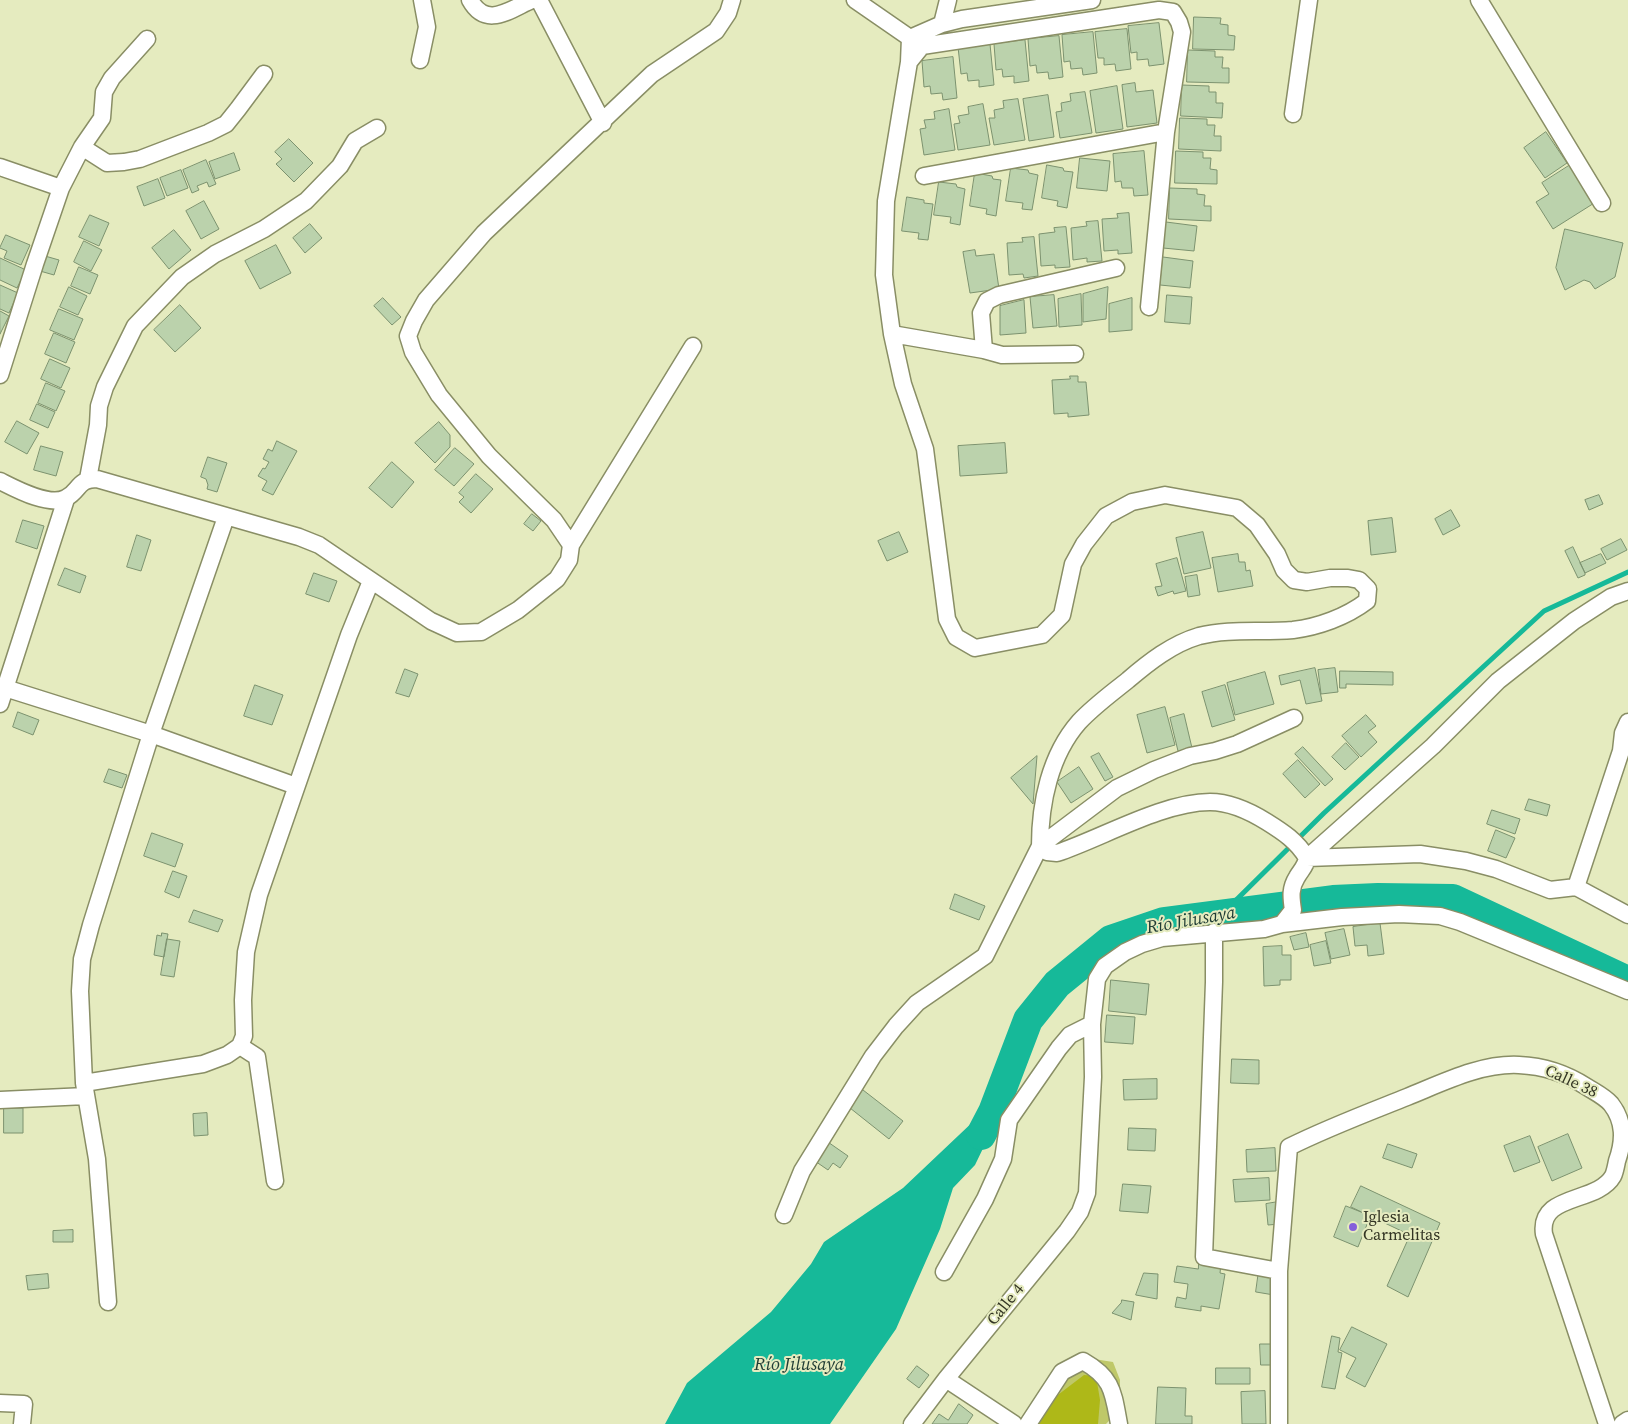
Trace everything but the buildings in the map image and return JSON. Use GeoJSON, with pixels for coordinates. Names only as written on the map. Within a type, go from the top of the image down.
{"type":"FeatureCollection","features":[{"type":"Feature","properties":{"kind":"street"},"geometry":{"type":"LineString","coordinates":[[420,60],[427,27],[422,0]]}},
{"type":"Feature","properties":{"kind":"street"},"geometry":{"type":"LineString","coordinates":[[470,0],[474,8],[485,16],[493,17],[532,0]]}},
{"type":"Feature","properties":{"kind":"street"},"geometry":{"type":"LineString","coordinates":[[539,0],[603,123]]}},
{"type":"Feature","properties":{"kind":"street"},"geometry":{"type":"LineString","coordinates":[[571,545],[554,520],[489,456],[439,395],[413,352],[408,336],[426,300],[484,233],[603,123],[652,74],[716,31],[728,13],[732,0]]}},
{"type":"Feature","properties":{"kind":"street"},"geometry":{"type":"LineString","coordinates":[[855,0],[910,38]]}},
{"type":"Feature","properties":{"kind":"street"},"geometry":{"type":"LineString","coordinates":[[942,24],[948,0]]}},
{"type":"Feature","properties":{"kind":"street"},"geometry":{"type":"LineString","coordinates":[[910,38],[942,24],[962,19],[1092,0]]}},
{"type":"Feature","properties":{"kind":"street"},"geometry":{"type":"LineString","coordinates":[[1294,114],[1309,0]]}},
{"type":"Feature","properties":{"kind":"street"},"geometry":{"type":"LineString","coordinates":[[1479,0],[1602,203]]}},
{"type":"Feature","properties":{"kind":"street"},"geometry":{"type":"LineString","coordinates":[[909,62],[922,46],[1159,10],[1173,12],[1182,32],[1166,132],[1149,307]]}},
{"type":"Feature","properties":{"kind":"street"},"geometry":{"type":"LineString","coordinates":[[784,1215],[802,1171],[873,1056],[896,1026],[917,1003],[985,956],[1040,846],[1042,810],[1051,771],[1061,747],[1079,722],[1136,673],[1172,647],[1198,636],[1228,632],[1294,630],[1321,624],[1360,607],[1367,601],[1368,589],[1359,580],[1330,578],[1307,582],[1294,580],[1284,570],[1277,554],[1257,525],[1237,508],[1165,495],[1132,502],[1106,516],[1084,544],[1073,564],[1062,615],[1042,635],[975,648],[956,637],[947,619],[925,449],[903,384],[892,334],[884,275],[886,201],[909,62],[910,38]]}},
{"type":"Feature","properties":{"kind":"street"},"geometry":{"type":"LineString","coordinates":[[0,375],[61,188],[82,147],[102,118],[104,92],[112,78],[147,39]]}},
{"type":"Feature","properties":{"kind":"street"},"geometry":{"type":"LineString","coordinates":[[82,147],[107,163],[124,162],[140,160],[208,133],[226,124],[264,74]]}},
{"type":"Feature","properties":{"kind":"street"},"geometry":{"type":"LineString","coordinates":[[88,479],[98,425],[99,406],[105,387],[135,326],[182,277],[215,254],[264,229],[306,201],[340,166],[356,141],[377,128]]}},
{"type":"Feature","properties":{"kind":"street"},"geometry":{"type":"LineString","coordinates":[[924,176],[1166,132]]}},
{"type":"Feature","properties":{"kind":"street"},"geometry":{"type":"LineString","coordinates":[[0,167],[61,188]]}},
{"type":"Feature","properties":{"kind":"street"},"geometry":{"type":"LineString","coordinates":[[984,350],[981,313],[987,301],[999,295],[1116,268]]}},
{"type":"Feature","properties":{"kind":"street"},"geometry":{"type":"LineString","coordinates":[[892,334],[984,350],[1002,355],[1075,354]]}},
{"type":"Feature","properties":{"kind":"street"},"geometry":{"type":"LineString","coordinates":[[296,786],[151,734],[2,696],[66,499],[88,479],[104,481],[299,537],[319,545],[431,621],[457,633],[481,632],[518,610],[557,579],[569,560],[571,545],[693,346]]}},
{"type":"Feature","properties":{"kind":"street"},"geometry":{"type":"LineString","coordinates":[[0,481],[42,499],[53,501],[66,499]]}},
{"type":"Feature","properties":{"kind":"street"},"geometry":{"type":"LineString","coordinates":[[108,1302],[96,1160],[85,1090],[80,991],[82,959],[151,734],[226,517]]}},
{"type":"Feature","properties":{"kind":"street"},"geometry":{"type":"LineString","coordinates":[[0,1100],[85,1090],[204,1064],[228,1055],[240,1046],[244,1036],[243,1000],[246,952],[259,894],[349,635],[371,581]]}},
{"type":"Feature","properties":{"kind":"street"},"geometry":{"type":"LineString","coordinates":[[1298,847],[1434,746],[1498,681],[1574,621],[1611,597],[1628,591]]}},
{"type":"Feature","properties":{"kind":"street"},"geometry":{"type":"LineString","coordinates":[[1040,846],[1117,788],[1154,770],[1190,756],[1237,744],[1294,718]]}},
{"type":"Feature","properties":{"kind":"street"},"geometry":{"type":"LineString","coordinates":[[1576,887],[1625,752],[1624,733],[1628,722]]}},
{"type":"Feature","properties":{"kind":"street"},"geometry":{"type":"LineString","coordinates":[[1040,846],[1047,852],[1057,853],[1178,806],[1210,802],[1236,807],[1262,819],[1298,847],[1306,863],[1292,886],[1292,902],[1282,924]]}},
{"type":"Feature","properties":{"kind":"street"},"geometry":{"type":"LineString","coordinates":[[1298,847],[1420,854],[1466,860],[1496,869],[1550,890],[1576,887],[1628,915]]}},
{"type":"Feature","properties":{"kind":"street","name":"Calle 4"},"geometry":{"type":"LineString","coordinates":[[912,1424],[946,1379],[1067,1231],[1080,1212],[1087,1193],[1093,1077],[1092,1024],[1097,979],[1105,966],[1125,952],[1162,938],[1264,929],[1282,924],[1342,917],[1399,914],[1440,916],[1460,922],[1628,991]]}},
{"type":"Feature","properties":{"kind":"street"},"geometry":{"type":"LineString","coordinates":[[1214,932],[1214,992],[1204,1257],[1279,1271],[1279,1424]]}},
{"type":"Feature","properties":{"kind":"street"},"geometry":{"type":"LineString","coordinates":[[944,1272],[986,1199],[1000,1167],[1009,1120],[1070,1035],[1092,1024]]}},
{"type":"Feature","properties":{"kind":"street"},"geometry":{"type":"LineString","coordinates":[[240,1046],[257,1057],[275,1181]]}},
{"type":"Feature","properties":{"kind":"street","name":"Calle 38"},"geometry":{"type":"LineString","coordinates":[[1279,1271],[1289,1148],[1335,1126],[1452,1079],[1482,1070],[1500,1066],[1527,1066],[1557,1072],[1608,1100],[1616,1110],[1622,1124],[1623,1142],[1613,1176],[1603,1187],[1587,1196],[1555,1207],[1548,1214],[1543,1224],[1544,1234],[1607,1424]]}},
{"type":"Feature","properties":{"kind":"street"},"geometry":{"type":"LineString","coordinates":[[1028,1424],[1062,1372],[1083,1361],[1095,1368],[1108,1380],[1119,1424]]}},
{"type":"Feature","properties":{"kind":"street"},"geometry":{"type":"LineString","coordinates":[[946,1379],[1014,1424]]}},
{"type":"Feature","properties":{"kind":"street"},"geometry":{"type":"LineString","coordinates":[[0,1403],[24,1404],[22,1424]]}},
{"type":"Feature","properties":{"kind":"street"},"geometry":{"type":"LineString","coordinates":[[1622,1424],[1628,1420]]}},
{"type":"Feature","properties":{"kind":"green space"},"geometry":{"type":"Polygon","coordinates":[[[1094,1359],[1113,1362],[1120,1380],[1120,1409],[1106,1424],[1030,1424],[1049,1392],[1094,1359]]]}},
{"type":"Feature","properties":{"kind":"shaded area"},"geometry":{"type":"Polygon","coordinates":[[[1084,1375],[1096,1376],[1100,1400],[1098,1424],[1033,1424],[1046,1404],[1084,1375]]]}},
{"type":"Feature","properties":{"kind":"water","name":"Río Jilusaya"},"geometry":{"type":"Polygon","coordinates":[[[1015,1082],[975,1165],[953,1188],[940,1229],[896,1329],[830,1424],[665,1424],[687,1383],[771,1312],[811,1264],[824,1242],[903,1188],[1015,1082]]]}},
{"type":"Feature","properties":{"kind":"waterway"},"geometry":{"type":"LineString","coordinates":[[1220,916],[1324,813],[1544,611],[1628,572]]}},
{"type":"Feature","properties":{"kind":"waterway","name":"Río Jilusaya"},"geometry":{"type":"LineString","coordinates":[[981,1135],[993,1112],[1028,1020],[1057,984],[1111,940],[1164,922],[1333,900],[1378,898],[1453,899],[1628,981]]}},
{"type":"Feature","properties":{"kind":"place","name":"Iglesia Carmelitas"},"geometry":{"type":"Point","coordinates":[1353,1227]}}]}
